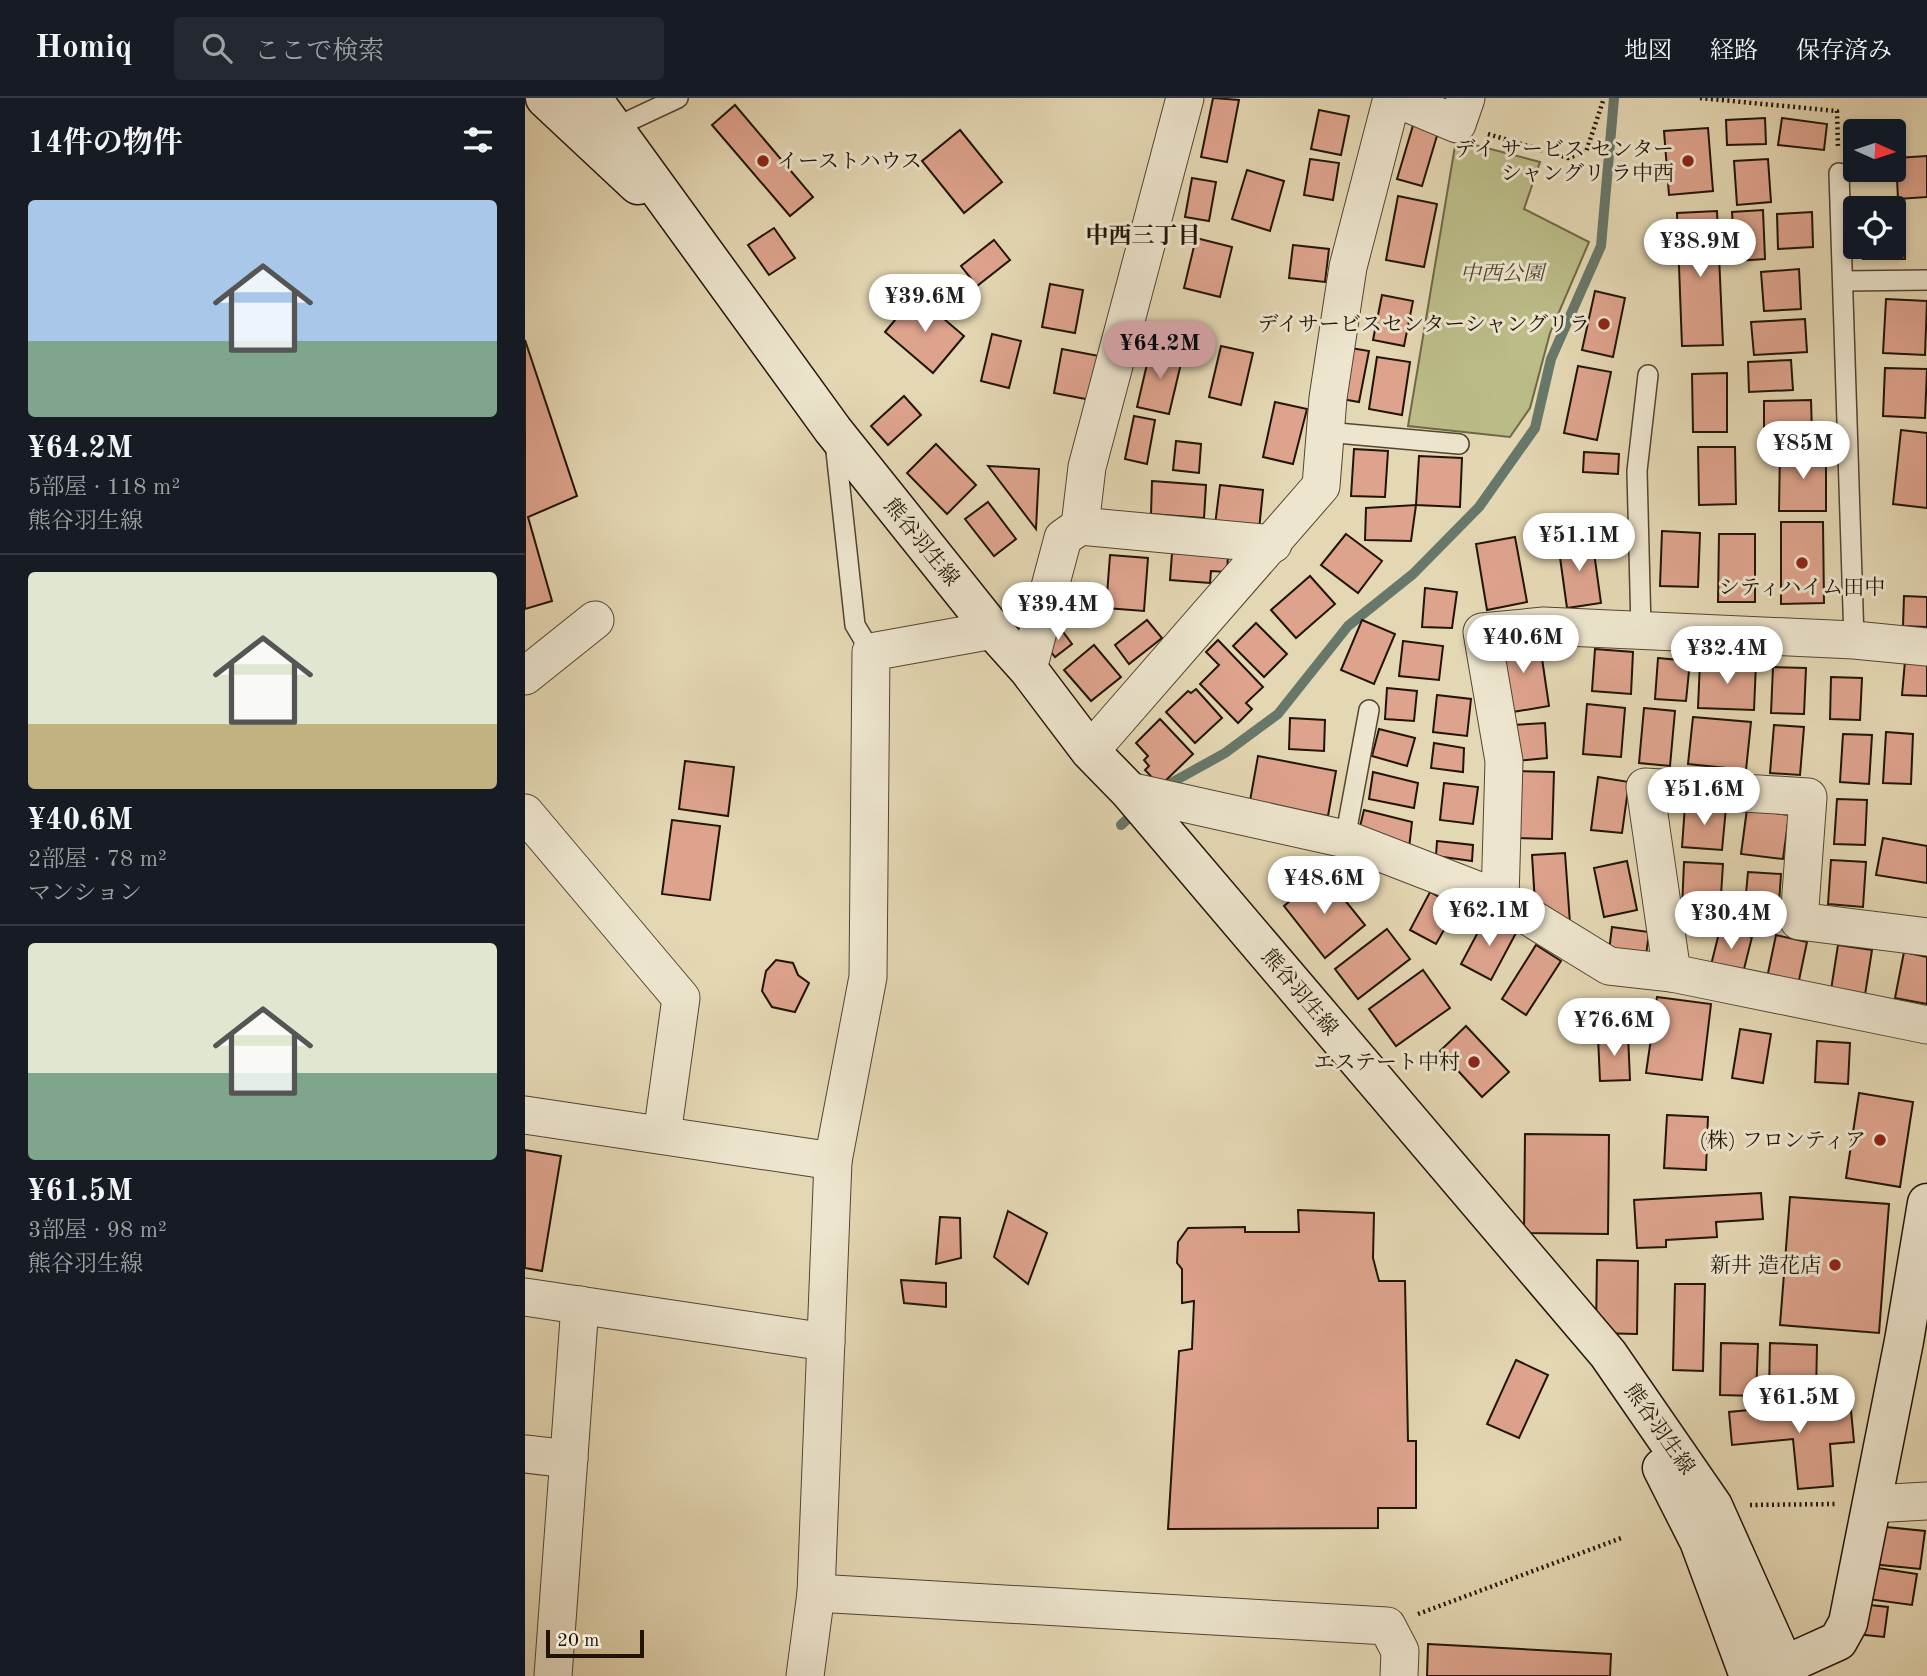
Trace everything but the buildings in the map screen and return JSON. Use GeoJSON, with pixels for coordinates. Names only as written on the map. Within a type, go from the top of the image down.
{"type":"FeatureCollection","features":[{"type":"Feature","properties":{"kind":"main road","name":"熊谷羽生線"},"geometry":{"type":"LineString","coordinates":[[545,98],[667,214],[741,302]]}},
{"type":"Feature","properties":{"kind":"main road","name":"熊谷羽生線"},"geometry":{"type":"LineString","coordinates":[[593,98],[833,430],[993,631],[1028,669],[1090,751],[1147,801],[1608,1354],[1700,1510],[1778,1672]]}},
{"type":"Feature","properties":{"kind":"main road"},"geometry":{"type":"LineString","coordinates":[[1778,1672],[1838,1641],[1848,1623],[1927,1203]]}},
{"type":"Feature","properties":{"kind":"main road"},"geometry":{"type":"LineString","coordinates":[[1700,1510],[1699,1541],[1749,1676]]}},
{"type":"Feature","properties":{"kind":"street"},"geometry":{"type":"LineString","coordinates":[[1080,526],[1087,467],[1185,98]]}},
{"type":"Feature","properties":{"kind":"street"},"geometry":{"type":"LineString","coordinates":[[1090,751],[1321,486],[1348,267],[1393,98],[1462,111]]}},
{"type":"Feature","properties":{"kind":"street"},"geometry":{"type":"LineString","coordinates":[[1028,669],[1063,538],[1080,526],[1273,544]]}},
{"type":"Feature","properties":{"kind":"street"},"geometry":{"type":"LineString","coordinates":[[525,676],[595,620]]}},
{"type":"Feature","properties":{"kind":"street"},"geometry":{"type":"LineString","coordinates":[[1500,899],[1504,761],[1482,632],[1544,626],[1641,629],[1854,639],[1927,647]]}},
{"type":"Feature","properties":{"kind":"street"},"geometry":{"type":"LineString","coordinates":[[805,1676],[826,1594],[826,1342],[833,1161],[868,977],[870,652],[993,631]]}},
{"type":"Feature","properties":{"kind":"street"},"geometry":{"type":"LineString","coordinates":[[1672,973],[1645,787],[1808,797],[1799,921],[1927,937]]}},
{"type":"Feature","properties":{"kind":"street"},"geometry":{"type":"LineString","coordinates":[[1147,801],[1345,839],[1500,899],[1609,966],[1672,973],[1927,1025]]}},
{"type":"Feature","properties":{"kind":"street"},"geometry":{"type":"LineString","coordinates":[[525,813],[681,998],[662,1135]]}},
{"type":"Feature","properties":{"kind":"street"},"geometry":{"type":"LineString","coordinates":[[525,1115],[833,1161]]}},
{"type":"Feature","properties":{"kind":"street"},"geometry":{"type":"LineString","coordinates":[[525,1297],[826,1342]]}},
{"type":"Feature","properties":{"kind":"street"},"geometry":{"type":"LineString","coordinates":[[553,1676],[580,1305]]}},
{"type":"Feature","properties":{"kind":"street"},"geometry":{"type":"LineString","coordinates":[[525,1454],[569,1459]]}},
{"type":"Feature","properties":{"kind":"street"},"geometry":{"type":"LineString","coordinates":[[1872,1504],[1927,1501]]}},
{"type":"Feature","properties":{"kind":"street"},"geometry":{"type":"LineString","coordinates":[[826,1594],[1387,1626],[1401,1651],[1399,1676]]}},
{"type":"Feature","properties":{"kind":"lane"},"geometry":{"type":"LineString","coordinates":[[616,127],[678,98]]}},
{"type":"Feature","properties":{"kind":"lane"},"geometry":{"type":"LineString","coordinates":[[1839,173],[1854,639]]}},
{"type":"Feature","properties":{"kind":"lane"},"geometry":{"type":"LineString","coordinates":[[1844,281],[1927,280]]}},
{"type":"Feature","properties":{"kind":"lane"},"geometry":{"type":"LineString","coordinates":[[1641,629],[1637,471],[1648,374]]}},
{"type":"Feature","properties":{"kind":"lane"},"geometry":{"type":"LineString","coordinates":[[833,430],[855,625],[870,652]]}},
{"type":"Feature","properties":{"kind":"lane"},"geometry":{"type":"LineString","coordinates":[[1326,432],[1459,444]]}},
{"type":"Feature","properties":{"kind":"lane"},"geometry":{"type":"LineString","coordinates":[[1345,839],[1369,710]]}},
{"type":"Feature","properties":{"kind":"path"},"geometry":{"type":"LineString","coordinates":[[1462,111],[1568,158],[1586,152],[1604,98]]}},
{"type":"Feature","properties":{"kind":"path"},"geometry":{"type":"LineString","coordinates":[[1700,98],[1837,111],[1839,173]]}},
{"type":"Feature","properties":{"kind":"path"},"geometry":{"type":"LineString","coordinates":[[1700,1510],[1872,1504]]}},
{"type":"Feature","properties":{"kind":"path"},"geometry":{"type":"LineString","coordinates":[[1387,1626],[1624,1537]]}},
{"type":"Feature","properties":{"kind":"green space","name":"中西公園"},"geometry":{"type":"Polygon","coordinates":[[[1456,140],[1540,162],[1524,209],[1589,242],[1550,333],[1530,408],[1510,437],[1408,426],[1456,140]]]}},
{"type":"Feature","properties":{"kind":"waterway"},"geometry":{"type":"LineString","coordinates":[[1162,788],[1225,753],[1278,714],[1348,626],[1413,574],[1479,507],[1535,428],[1551,359],[1601,246],[1614,98]]}},
{"type":"Feature","properties":{"kind":"waterway"},"geometry":{"type":"LineString","coordinates":[[1121,825],[1135,812]]}},
{"type":"Feature","properties":{"kind":"place","name":"イーストハウス"},"geometry":{"type":"Point","coordinates":[763,161]}},
{"type":"Feature","properties":{"kind":"place","name":"デイ サービス センター シャングリ ラ中西"},"geometry":{"type":"Point","coordinates":[1688,161]}},
{"type":"Feature","properties":{"kind":"place","name":"デイサービスセンターシャングリラ"},"geometry":{"type":"Point","coordinates":[1604,324]}},
{"type":"Feature","properties":{"kind":"place","name":"シティハイム田中"},"geometry":{"type":"Point","coordinates":[1802,563]}},
{"type":"Feature","properties":{"kind":"place","name":"エステート中村"},"geometry":{"type":"Point","coordinates":[1474,1062]}},
{"type":"Feature","properties":{"kind":"place","name":"(株) フロンティア"},"geometry":{"type":"Point","coordinates":[1880,1140]}},
{"type":"Feature","properties":{"kind":"place","name":"新井 造花店"},"geometry":{"type":"Point","coordinates":[1835,1265]}},
{"type":"Feature","properties":{"kind":"district","name":"中西三丁目"},"geometry":{"type":"Point","coordinates":[1143,235]}}]}
